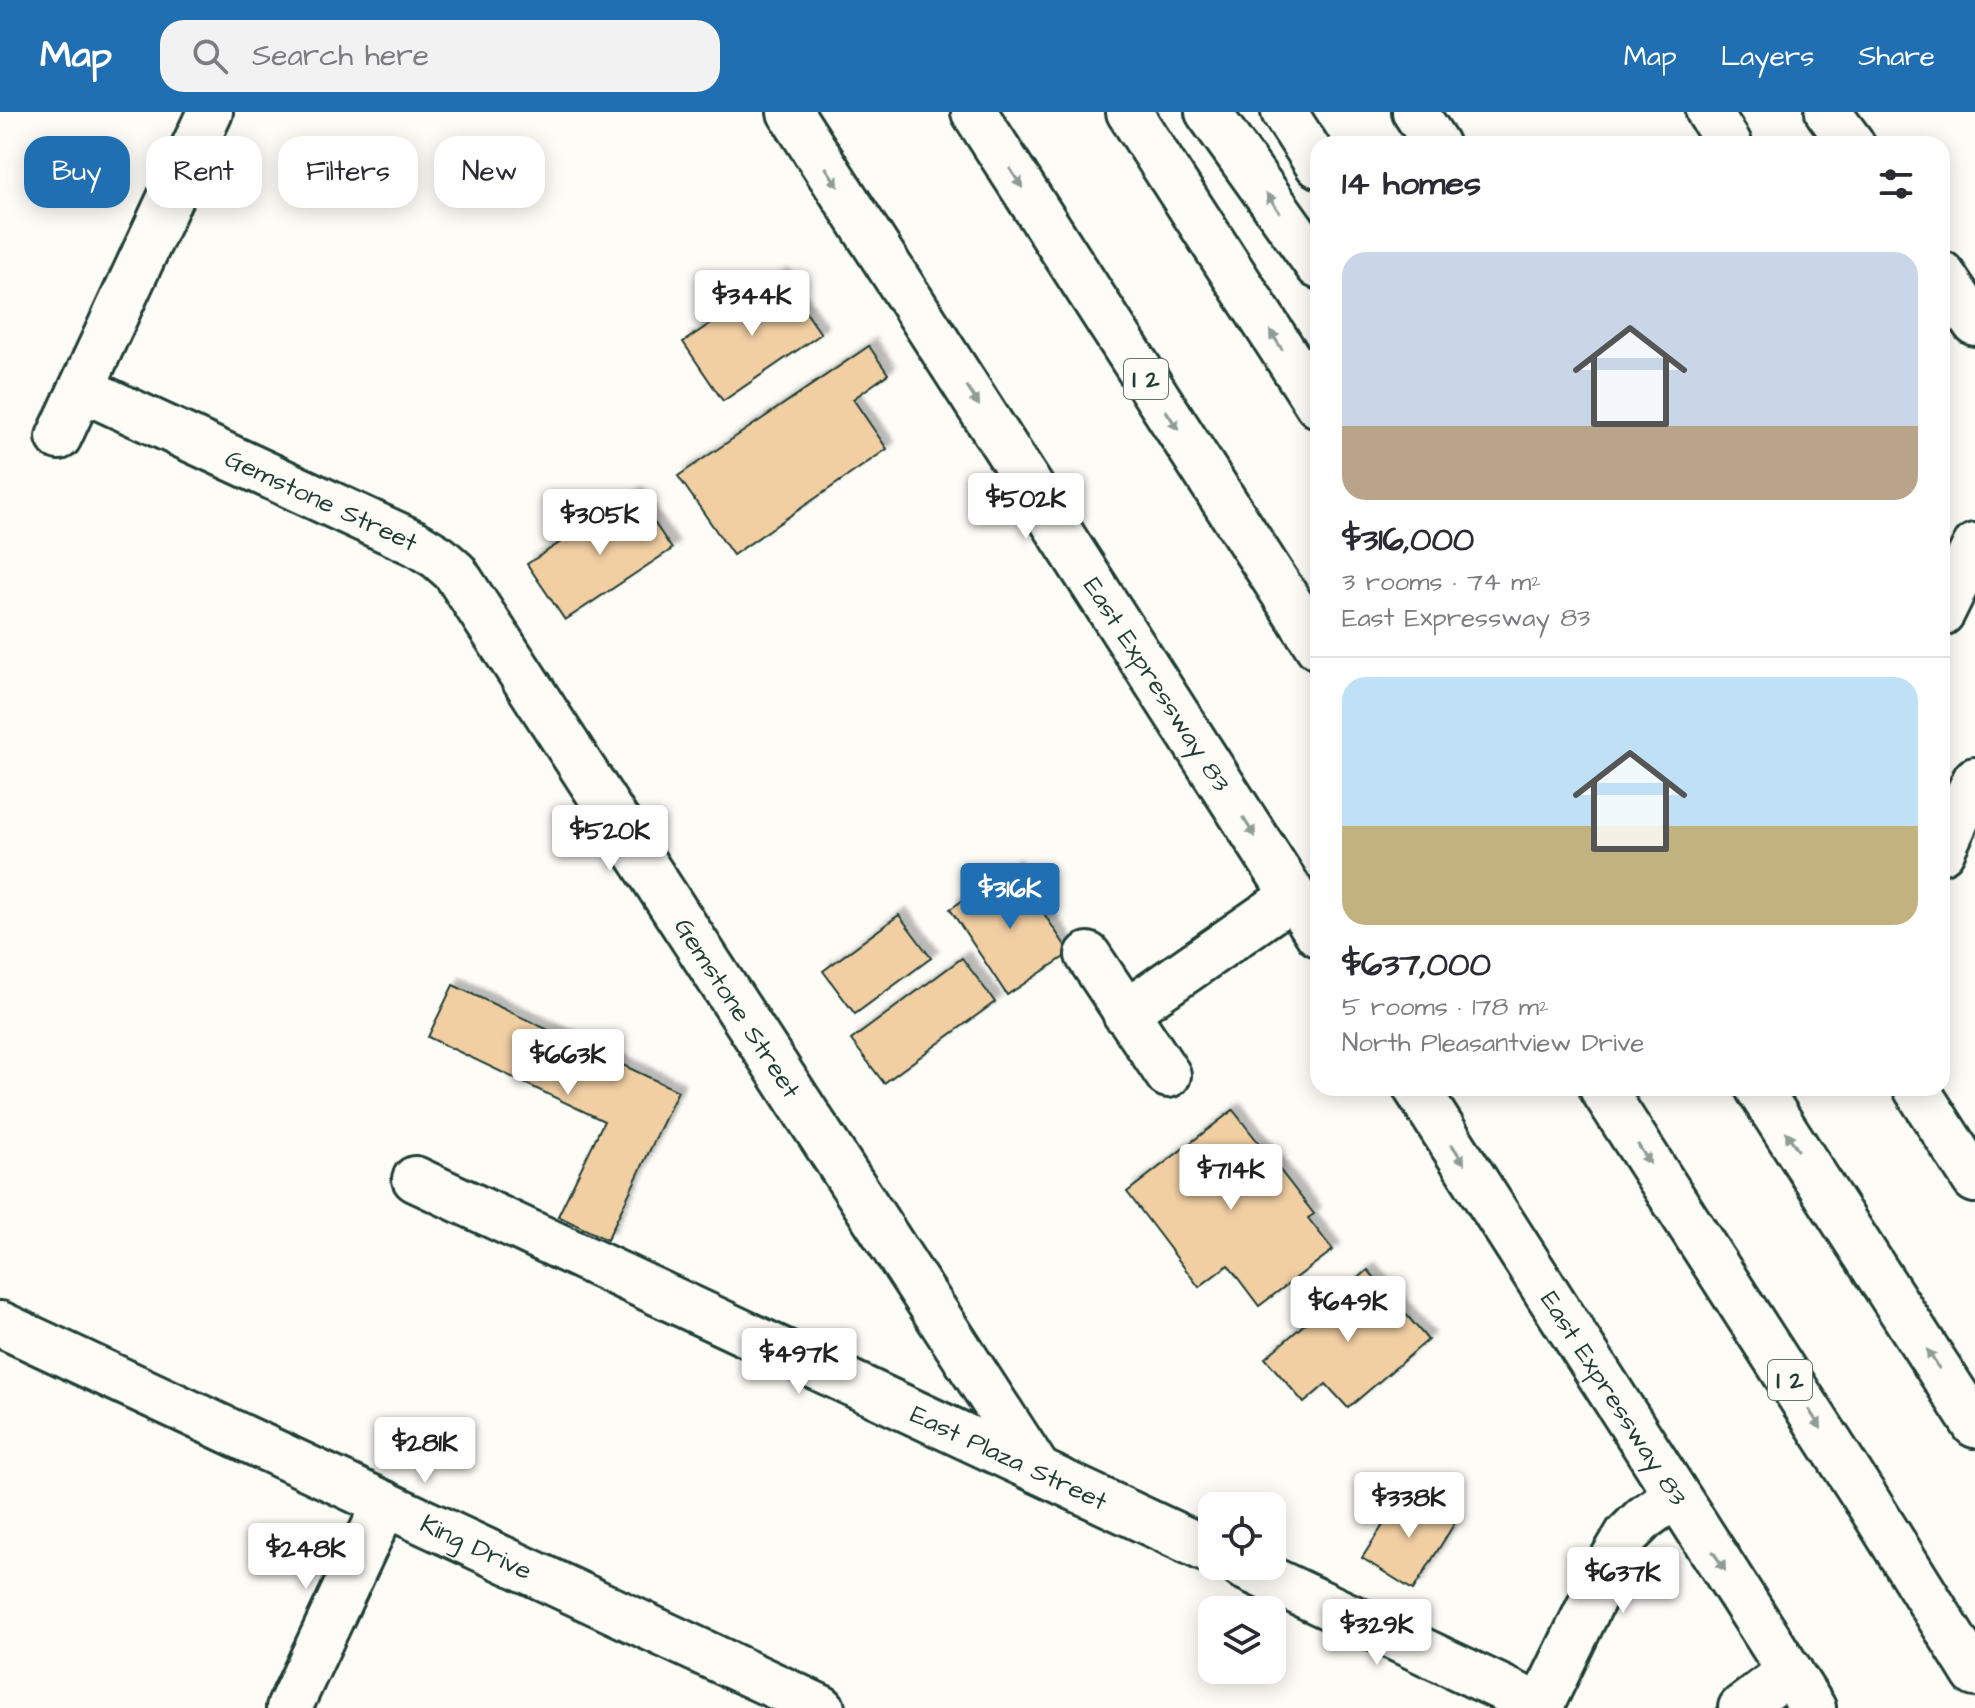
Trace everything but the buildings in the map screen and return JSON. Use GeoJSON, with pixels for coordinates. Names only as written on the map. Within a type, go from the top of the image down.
{"type":"FeatureCollection","features":[{"type":"Feature","properties":{"kind":"main road"},"geometry":{"type":"LineString","coordinates":[[59,437],[210,112]]}},
{"type":"Feature","properties":{"kind":"main road","name":"East Expressway 83"},"geometry":{"type":"LineString","coordinates":[[790,112],[1310,922]]}},
{"type":"Feature","properties":{"kind":"main road","name":"I 2"},"geometry":{"type":"LineString","coordinates":[[974,112],[1310,635]]}},
{"type":"Feature","properties":{"kind":"main road"},"geometry":{"type":"LineString","coordinates":[[1129,112],[1310,393]]}},
{"type":"Feature","properties":{"kind":"main road"},"geometry":{"type":"LineString","coordinates":[[1208,112],[1310,255]]}},
{"type":"Feature","properties":{"kind":"main road"},"geometry":{"type":"LineString","coordinates":[[1284,112],[1310,153]]}},
{"type":"Feature","properties":{"kind":"main road"},"geometry":{"type":"LineString","coordinates":[[1415,112],[1431,136]]}},
{"type":"Feature","properties":{"kind":"main road"},"geometry":{"type":"LineString","coordinates":[[1709,112],[1724,136]]}},
{"type":"Feature","properties":{"kind":"main road"},"geometry":{"type":"LineString","coordinates":[[1828,112],[1846,136]]}},
{"type":"Feature","properties":{"kind":"main road"},"geometry":{"type":"LineString","coordinates":[[1950,287],[1975,323]]}},
{"type":"Feature","properties":{"kind":"main road","name":"Gemstone Street"},"geometry":{"type":"LineString","coordinates":[[82,389],[415,543],[455,572],[1038,1470]]}},
{"type":"Feature","properties":{"kind":"main road"},"geometry":{"type":"LineString","coordinates":[[1950,597],[1975,546]]}},
{"type":"Feature","properties":{"kind":"main road"},"geometry":{"type":"LineString","coordinates":[[1950,834],[1975,780]]}},
{"type":"Feature","properties":{"kind":"main road"},"geometry":{"type":"LineString","coordinates":[[1125,1013],[1293,896]]}},
{"type":"Feature","properties":{"kind":"main road"},"geometry":{"type":"LineString","coordinates":[[1088,955],[1168,1075]]}},
{"type":"Feature","properties":{"kind":"main road","name":"East Expressway 83"},"geometry":{"type":"LineString","coordinates":[[1421,1096],[1813,1708]]}},
{"type":"Feature","properties":{"kind":"main road","name":"I 2"},"geometry":{"type":"LineString","coordinates":[[1607,1096],[1975,1674]]}},
{"type":"Feature","properties":{"kind":"main road"},"geometry":{"type":"LineString","coordinates":[[1763,1096],[1975,1425]]}},
{"type":"Feature","properties":{"kind":"main road"},"geometry":{"type":"LineString","coordinates":[[1921,1096],[1975,1180]]}},
{"type":"Feature","properties":{"kind":"main road","name":"East Plaza Street"},"geometry":{"type":"LineString","coordinates":[[415,1179],[1198,1545]]}},
{"type":"Feature","properties":{"kind":"main road","name":"King Drive"},"geometry":{"type":"LineString","coordinates":[[0,1324],[822,1708]]}},
{"type":"Feature","properties":{"kind":"main road"},"geometry":{"type":"LineString","coordinates":[[1272,1580],[1540,1707],[1627,1535],[1644,1518],[1676,1495]]}},
{"type":"Feature","properties":{"kind":"main road"},"geometry":{"type":"LineString","coordinates":[[289,1708],[385,1504]]}},
{"type":"Feature","properties":{"kind":"main road"},"geometry":{"type":"LineString","coordinates":[[1741,1708],[1790,1671]]}}]}
